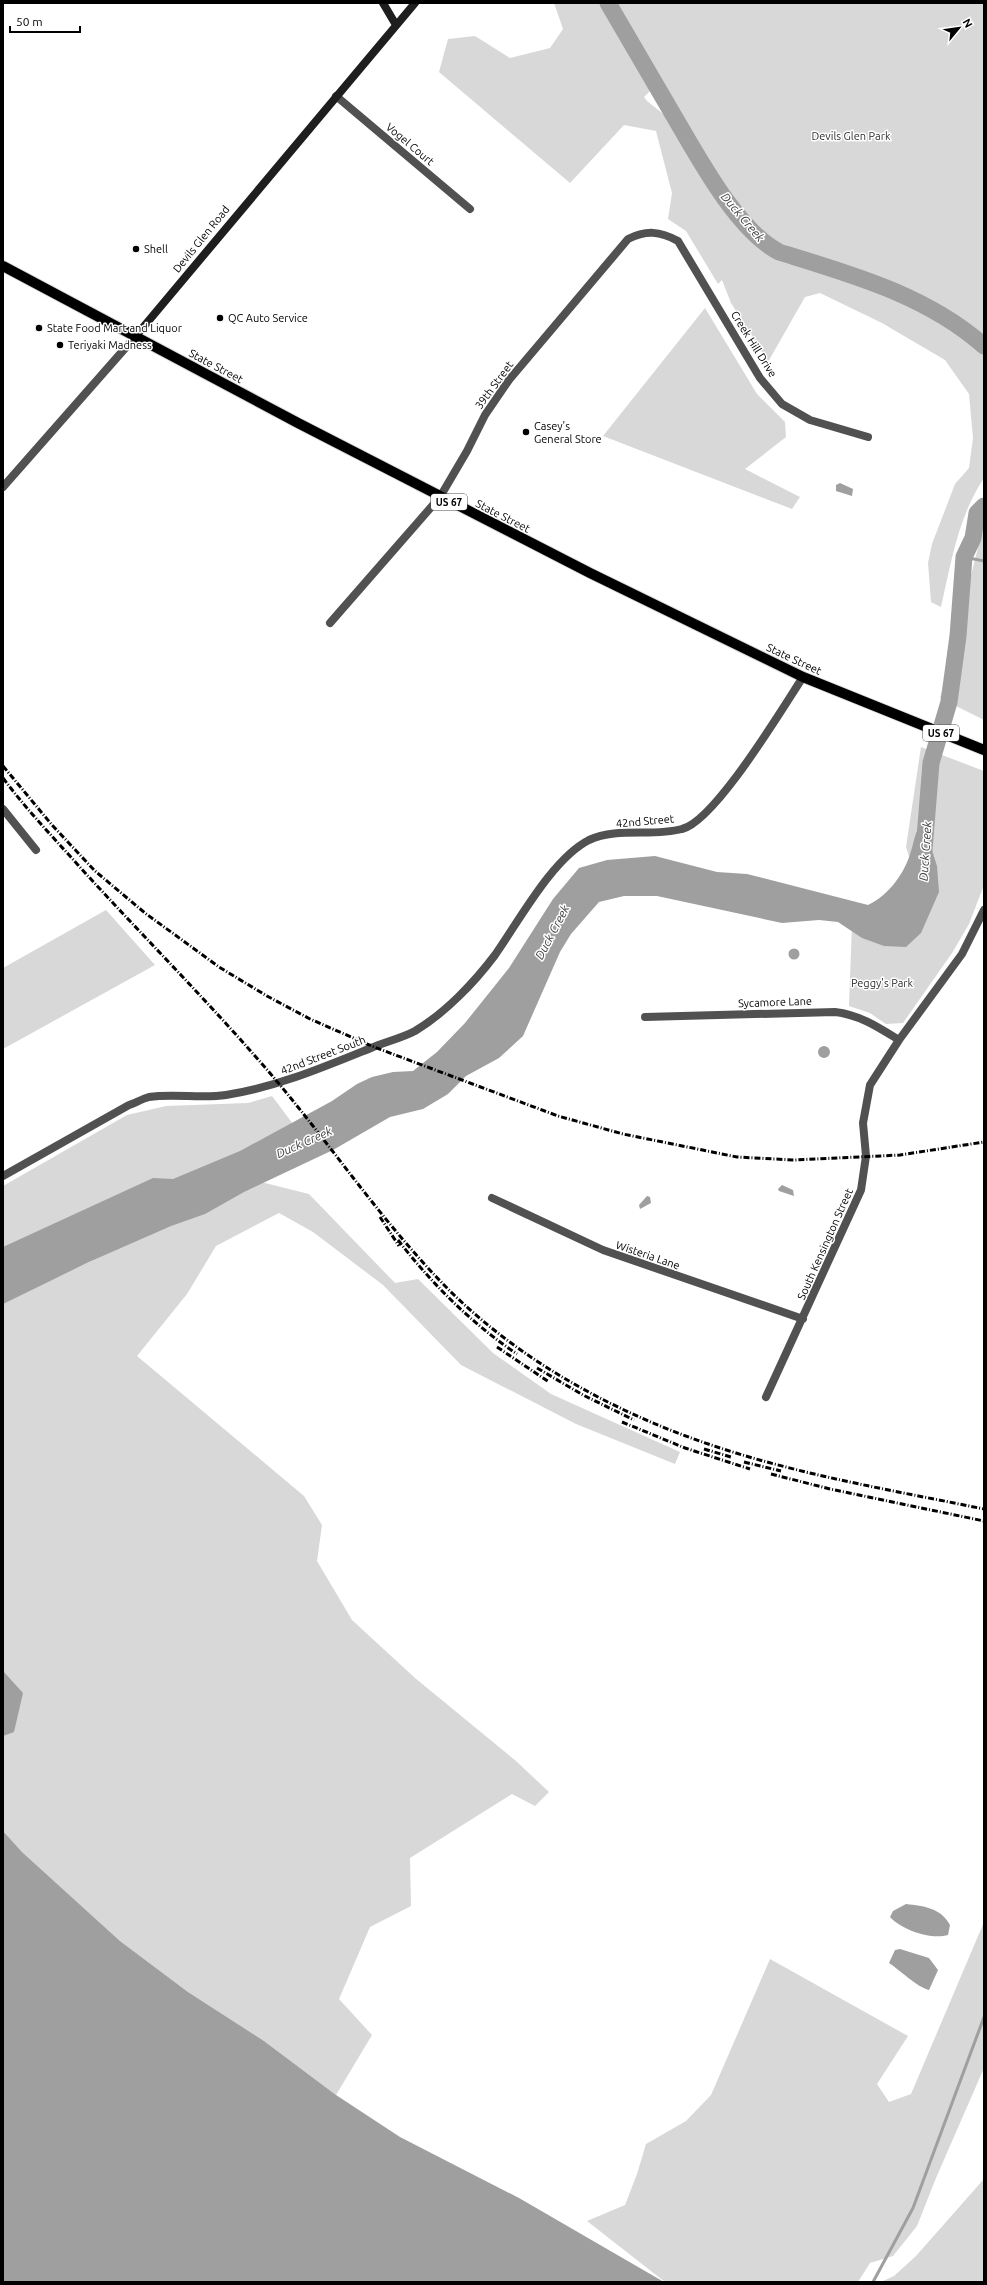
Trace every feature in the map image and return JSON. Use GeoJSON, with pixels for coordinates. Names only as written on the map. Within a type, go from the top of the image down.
{"type":"FeatureCollection","features":[{"type":"Feature","properties":{"kind":"main road"},"geometry":{"type":"LineString","coordinates":[[383,3],[396,25]]}},
{"type":"Feature","properties":{"kind":"main road","name":"Devils Glen Road"},"geometry":{"type":"LineString","coordinates":[[135,337],[415,3]]}},
{"type":"Feature","properties":{"kind":"main road","name":"State Street"},"geometry":{"type":"LineString","coordinates":[[3,266],[440,497],[803,677],[981,749]]}},
{"type":"Feature","properties":{"kind":"street","name":"Vogel Court"},"geometry":{"type":"LineString","coordinates":[[336,96],[470,209]]}},
{"type":"Feature","properties":{"kind":"street","name":"39th Street"},"geometry":{"type":"LineString","coordinates":[[330,623],[440,497],[467,451],[485,415],[509,380],[628,239],[640,233],[665,234],[678,241],[699,276]]}},
{"type":"Feature","properties":{"kind":"street","name":"Creek Hill Drive"},"geometry":{"type":"LineString","coordinates":[[699,276],[760,378],[782,404],[810,420],[868,437]]}},
{"type":"Feature","properties":{"kind":"street","name":"Devils Glen Road"},"geometry":{"type":"LineString","coordinates":[[3,486],[135,337]]}},
{"type":"Feature","properties":{"kind":"street","name":"42nd Street"},"geometry":{"type":"LineString","coordinates":[[478,974],[494,956],[538,892],[567,857],[590,840],[617,834],[649,833],[684,829],[704,816],[755,751],[803,677]]}},
{"type":"Feature","properties":{"kind":"street"},"geometry":{"type":"LineString","coordinates":[[3,809],[36,850]]}},
{"type":"Feature","properties":{"kind":"street","name":"South Kensington Street"},"geometry":{"type":"LineString","coordinates":[[766,1397],[861,1190],[865,1162],[863,1122],[865,1102],[870,1085],[898,1040],[962,954],[984,910]]}},
{"type":"Feature","properties":{"kind":"street","name":"42nd Street South"},"geometry":{"type":"LineString","coordinates":[[3,1176],[129,1105],[149,1097],[224,1095],[279,1083],[414,1031],[440,1012],[478,974]]}},
{"type":"Feature","properties":{"kind":"street","name":"Sycamore Lane"},"geometry":{"type":"LineString","coordinates":[[645,1017],[835,1012],[849,1013],[866,1020],[898,1040]]}},
{"type":"Feature","properties":{"kind":"street","name":"Wisteria Lane"},"geometry":{"type":"LineString","coordinates":[[492,1198],[603,1250],[803,1319]]}},
{"type":"Feature","properties":{"kind":"green space","name":"Devils Glen Park"},"geometry":{"type":"Polygon","coordinates":[[[554,3],[984,3],[984,478],[968,508],[956,541],[941,607],[931,602],[928,563],[932,544],[955,484],[969,468],[973,438],[969,394],[945,360],[882,323],[820,293],[805,297],[768,362],[731,303],[722,280],[718,284],[686,231],[668,219],[672,193],[656,131],[624,125],[570,183],[439,72],[448,39],[475,36],[510,58],[550,48],[563,29],[554,3]],[[651,90],[644,97],[647,101],[667,117],[681,138],[682,129],[651,90]]]}},
{"type":"Feature","properties":{"kind":"green space"},"geometry":{"type":"Polygon","coordinates":[[[705,308],[757,394],[785,422],[786,437],[745,469],[800,497],[792,509],[603,436],[705,308]]]}},
{"type":"Feature","properties":{"kind":"green space"},"geometry":{"type":"Polygon","coordinates":[[[984,524],[984,720],[940,698],[984,524]]]}},
{"type":"Feature","properties":{"kind":"green space","name":"Peggy's Park"},"geometry":{"type":"Polygon","coordinates":[[[921,747],[984,771],[984,885],[969,924],[952,953],[903,1023],[886,1024],[870,1013],[849,1006],[852,924],[920,890],[906,847],[921,747]]]}},
{"type":"Feature","properties":{"kind":"green space"},"geometry":{"type":"Polygon","coordinates":[[[106,910],[155,965],[3,1049],[3,968],[106,910]]]}},
{"type":"Feature","properties":{"kind":"green space"},"geometry":{"type":"Polygon","coordinates":[[[272,1096],[311,1148],[56,1278],[257,1181],[309,1194],[395,1283],[418,1279],[493,1353],[551,1394],[680,1452],[675,1464],[576,1424],[461,1365],[383,1285],[313,1232],[279,1213],[216,1246],[187,1294],[137,1356],[304,1496],[322,1525],[317,1561],[352,1620],[415,1678],[516,1761],[549,1792],[535,1806],[512,1794],[410,1858],[411,1906],[370,1927],[339,1999],[372,2035],[336,2095],[264,2041],[188,1992],[120,1941],[22,1852],[3,1831],[3,1186],[127,1115],[166,1106],[248,1103],[272,1096]]]}},
{"type":"Feature","properties":{"kind":"green space"},"geometry":{"type":"Polygon","coordinates":[[[984,1922],[984,2068],[936,2178],[917,2226],[893,2256],[870,2263],[858,2282],[665,2282],[587,2221],[625,2205],[637,2174],[646,2144],[686,2121],[711,2095],[770,1959],[908,2036],[877,2084],[889,2102],[911,2094],[984,1922]]]}},
{"type":"Feature","properties":{"kind":"green space"},"geometry":{"type":"Polygon","coordinates":[[[984,2174],[984,2282],[881,2282],[894,2276],[916,2256],[983,2180],[984,2174]]]}},
{"type":"Feature","properties":{"kind":"water"},"geometry":{"type":"Polygon","coordinates":[[[840,483],[853,489],[852,496],[836,491],[836,485],[840,483]]]}},
{"type":"Feature","properties":{"kind":"water"},"geometry":{"type":"Polygon","coordinates":[[[919,827],[925,828],[937,866],[939,892],[921,933],[906,947],[884,946],[862,938],[838,922],[819,920],[782,923],[657,896],[624,896],[599,902],[571,934],[560,952],[523,1036],[499,1058],[466,1076],[448,1094],[423,1109],[390,1117],[333,1150],[244,1192],[205,1214],[171,1226],[89,1262],[3,1304],[3,1247],[153,1178],[173,1179],[240,1151],[332,1101],[357,1084],[372,1077],[393,1072],[413,1071],[437,1052],[465,1023],[509,968],[553,899],[579,868],[607,860],[655,856],[717,872],[747,874],[868,905],[883,895],[900,875],[905,867],[919,827]]]}},
{"type":"Feature","properties":{"kind":"water"},"geometry":{"type":"Polygon","coordinates":[[[794,948],[798,950],[800,954],[798,958],[794,960],[790,958],[788,954],[790,950],[794,948]]]}},
{"type":"Feature","properties":{"kind":"water"},"geometry":{"type":"Polygon","coordinates":[[[824,1046],[828,1048],[830,1052],[828,1056],[824,1058],[820,1056],[818,1052],[820,1048],[824,1046]]]}},
{"type":"Feature","properties":{"kind":"water"},"geometry":{"type":"Polygon","coordinates":[[[782,1185],[793,1190],[794,1196],[779,1191],[778,1189],[782,1185]]]}},
{"type":"Feature","properties":{"kind":"water"},"geometry":{"type":"Polygon","coordinates":[[[647,1196],[650,1197],[651,1203],[640,1209],[639,1205],[647,1196]]]}},
{"type":"Feature","properties":{"kind":"water"},"geometry":{"type":"Polygon","coordinates":[[[3,1671],[23,1693],[14,1732],[3,1736],[3,1671]]]}},
{"type":"Feature","properties":{"kind":"water"},"geometry":{"type":"Polygon","coordinates":[[[3,1831],[22,1852],[120,1941],[188,1992],[264,2041],[336,2095],[400,2137],[519,2198],[664,2282],[3,2282],[3,1831]]]}},
{"type":"Feature","properties":{"kind":"water"},"geometry":{"type":"Polygon","coordinates":[[[906,1904],[925,1907],[937,1911],[950,1925],[948,1935],[925,1935],[909,1930],[895,1922],[890,1917],[893,1911],[906,1904]]]}},
{"type":"Feature","properties":{"kind":"water"},"geometry":{"type":"Polygon","coordinates":[[[900,1949],[929,1958],[938,1970],[929,1990],[914,1982],[889,1963],[895,1950],[900,1949]]]}},
{"type":"Feature","properties":{"kind":"waterway","name":"Duck Creek"},"geometry":{"type":"LineString","coordinates":[[608,3],[692,148],[718,189],[747,226],[763,241],[779,252],[860,278],[913,300],[962,328],[984,346]]}},
{"type":"Feature","properties":{"kind":"waterway","name":"Duck Creek"},"geometry":{"type":"LineString","coordinates":[[924,850],[931,763],[949,702],[958,636],[964,557],[973,538],[977,513],[984,506]]}},
{"type":"Feature","properties":{"kind":"waterway"},"geometry":{"type":"LineString","coordinates":[[964,557],[984,561]]}},
{"type":"Feature","properties":{"kind":"waterway"},"geometry":{"type":"LineString","coordinates":[[873,2282],[913,2208],[984,2017]]}},
{"type":"Feature","properties":{"kind":"railway"},"geometry":{"type":"LineString","coordinates":[[3,766],[52,825],[95,871],[145,913],[219,967],[267,996],[310,1019],[374,1047],[558,1116],[623,1134],[737,1157],[794,1160],[900,1155],[984,1142]]}},
{"type":"Feature","properties":{"kind":"railway"},"geometry":{"type":"LineString","coordinates":[[3,778],[30,812],[78,865],[255,1056],[280,1085],[399,1235],[424,1263],[450,1291],[480,1319],[513,1344],[547,1368],[583,1389],[620,1408],[697,1440],[736,1453],[797,1470],[984,1509]]}},
{"type":"Feature","properties":{"kind":"railway"},"geometry":{"type":"LineString","coordinates":[[380,1217],[399,1246]]}},
{"type":"Feature","properties":{"kind":"railway"},"geometry":{"type":"LineString","coordinates":[[398,1240],[424,1272],[453,1302],[468,1316],[517,1354]]}},
{"type":"Feature","properties":{"kind":"railway"},"geometry":{"type":"LineString","coordinates":[[497,1347],[549,1382]]}},
{"type":"Feature","properties":{"kind":"railway"},"geometry":{"type":"LineString","coordinates":[[537,1368],[583,1395],[634,1420]]}},
{"type":"Feature","properties":{"kind":"railway"},"geometry":{"type":"LineString","coordinates":[[622,1422],[685,1448],[750,1469]]}},
{"type":"Feature","properties":{"kind":"railway"},"geometry":{"type":"LineString","coordinates":[[704,1449],[731,1457]]}},
{"type":"Feature","properties":{"kind":"railway"},"geometry":{"type":"LineString","coordinates":[[744,1462],[781,1471]]}},
{"type":"Feature","properties":{"kind":"railway"},"geometry":{"type":"LineString","coordinates":[[771,1474],[830,1489],[984,1521]]}},
{"type":"Feature","properties":{"kind":"place","name":"Shell"},"geometry":{"type":"Point","coordinates":[136,249]}},
{"type":"Feature","properties":{"kind":"place","name":"QC Auto Service"},"geometry":{"type":"Point","coordinates":[220,318]}},
{"type":"Feature","properties":{"kind":"place","name":"State Food Mart and Liquor"},"geometry":{"type":"Point","coordinates":[39,328]}},
{"type":"Feature","properties":{"kind":"place","name":"Teriyaki Madness"},"geometry":{"type":"Point","coordinates":[60,345]}},
{"type":"Feature","properties":{"kind":"place","name":"Casey's General Store"},"geometry":{"type":"Point","coordinates":[526,432]}}]}
